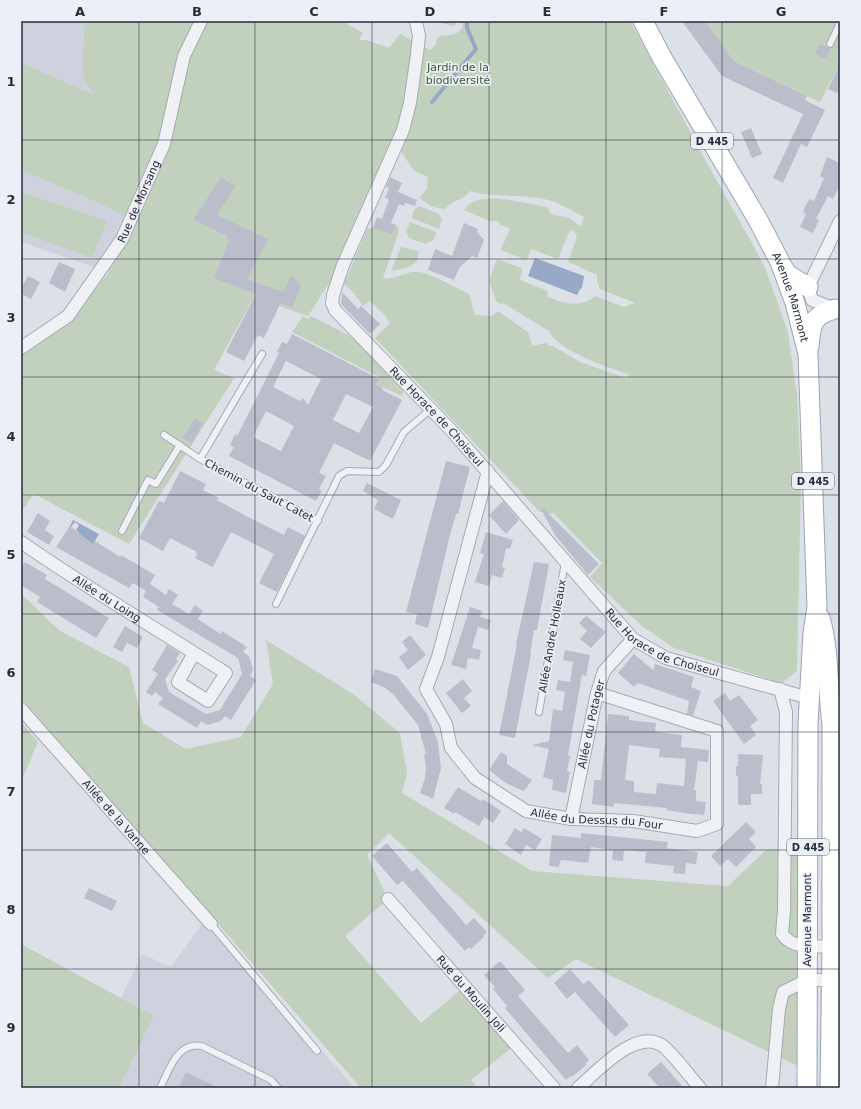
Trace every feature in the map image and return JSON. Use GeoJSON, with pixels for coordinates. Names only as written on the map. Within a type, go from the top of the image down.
{"type":"FeatureCollection","features":[{"type":"Feature","properties":{"kind":"main road","name":"Avenue Marmont"},"geometry":{"type":"LineString","coordinates":[[643,21],[665,63],[758,220],[780,262],[795,303],[808,354],[817,608],[813,633],[809,698],[818,717],[832,724],[824,940],[822,1088]]}},
{"type":"Feature","properties":{"kind":"main road"},"geometry":{"type":"LineString","coordinates":[[780,262],[788,275],[811,281]]}},
{"type":"Feature","properties":{"kind":"main road"},"geometry":{"type":"LineString","coordinates":[[808,354],[811,325],[821,314],[837,310]]}},
{"type":"Feature","properties":{"kind":"main road","name":"Avenue Marmont"},"geometry":{"type":"LineString","coordinates":[[817,608],[825,634],[818,717]]}},
{"type":"Feature","properties":{"kind":"main road","name":"Avenue Marmont"},"geometry":{"type":"LineString","coordinates":[[813,633],[818,656],[818,717],[824,940]]}},
{"type":"Feature","properties":{"kind":"main road","name":"Avenue Marmont"},"geometry":{"type":"LineString","coordinates":[[807,1088],[823,986]]}},
{"type":"Feature","properties":{"kind":"main road","name":"Avenue Marmont"},"geometry":{"type":"LineString","coordinates":[[816,1088],[823,986]]}},
{"type":"Feature","properties":{"kind":"main road","name":"Avenue Marmont"},"geometry":{"type":"LineString","coordinates":[[823,986],[830,1088]]}},
{"type":"Feature","properties":{"kind":"street","name":"Rue de Morsang"},"geometry":{"type":"LineString","coordinates":[[21,348],[68,316],[102,270],[122,239],[164,144],[184,56],[201,21]]}},
{"type":"Feature","properties":{"kind":"street","name":"Rue Horace de Choiseul"},"geometry":{"type":"LineString","coordinates":[[416,21],[419,36],[417,54],[410,103],[403,130],[343,265],[333,295],[332,303],[338,314],[431,409],[488,471],[566,559],[633,639],[666,658],[809,698]]}},
{"type":"Feature","properties":{"kind":"street"},"geometry":{"type":"LineString","coordinates":[[837,310],[812,300],[811,281],[840,220]]}},
{"type":"Feature","properties":{"kind":"street","name":"Allée du Dessus du Four"},"geometry":{"type":"LineString","coordinates":[[488,471],[438,657],[426,689],[446,724],[451,748],[475,778],[526,811],[570,820],[633,821],[697,831],[717,824],[717,731],[597,693]]}},
{"type":"Feature","properties":{"kind":"street","name":"Allée du Loing"},"geometry":{"type":"LineString","coordinates":[[21,542],[194,653]]}},
{"type":"Feature","properties":{"kind":"street","name":"Allée du Potager"},"geometry":{"type":"LineString","coordinates":[[570,820],[597,693],[604,670],[633,639]]}},
{"type":"Feature","properties":{"kind":"street"},"geometry":{"type":"LineString","coordinates":[[780,689],[786,712],[784,911],[782,934],[790,943],[824,940]]}},
{"type":"Feature","properties":{"kind":"street","name":"Allée de la Vanne"},"geometry":{"type":"LineString","coordinates":[[21,709],[211,924]]}},
{"type":"Feature","properties":{"kind":"street","name":"Rue du Moulin Joli"},"geometry":{"type":"LineString","coordinates":[[388,899],[554,1088]]}},
{"type":"Feature","properties":{"kind":"street"},"geometry":{"type":"LineString","coordinates":[[772,1088],[779,1009],[783,992],[823,986]]}},
{"type":"Feature","properties":{"kind":"street"},"geometry":{"type":"LineString","coordinates":[[578,1088],[624,1049],[638,1042],[652,1042],[663,1046],[700,1088]]}},
{"type":"Feature","properties":{"kind":"street"},"geometry":{"type":"LineString","coordinates":[[837,1088],[840,1078]]}},
{"type":"Feature","properties":{"kind":"lane"},"geometry":{"type":"LineString","coordinates":[[830,44],[840,23]]}},
{"type":"Feature","properties":{"kind":"lane","name":"Chemin du Saut Catet"},"geometry":{"type":"LineString","coordinates":[[200,459],[262,354]]}},
{"type":"Feature","properties":{"kind":"lane","name":"Chemin du Saut Catet"},"geometry":{"type":"LineString","coordinates":[[276,604],[339,476],[347,471],[378,472],[386,465],[404,432],[431,409]]}},
{"type":"Feature","properties":{"kind":"lane","name":"Chemin du Saut Catet"},"geometry":{"type":"LineString","coordinates":[[164,434],[200,459],[318,521]]}},
{"type":"Feature","properties":{"kind":"lane"},"geometry":{"type":"LineString","coordinates":[[122,531],[148,480],[156,484],[180,445]]}},
{"type":"Feature","properties":{"kind":"lane","name":"Allée André Holleaux"},"geometry":{"type":"LineString","coordinates":[[539,712],[566,559]]}},
{"type":"Feature","properties":{"kind":"lane"},"geometry":{"type":"LineString","coordinates":[[211,924],[318,1050]]}},
{"type":"Feature","properties":{"kind":"lane"},"geometry":{"type":"LineString","coordinates":[[160,1088],[177,1055],[183,1049],[193,1045],[202,1046],[271,1080],[278,1088]]}},
{"type":"Feature","properties":{"kind":"shaded area"},"geometry":{"type":"Polygon","coordinates":[[[21,21],[198,21],[157,153],[102,270],[21,242],[21,21]]]}},
{"type":"Feature","properties":{"kind":"shaded area"},"geometry":{"type":"Polygon","coordinates":[[[205,920],[355,1088],[119,1088],[154,1016],[121,998],[142,954],[171,967],[205,920]]]}},
{"type":"Feature","properties":{"kind":"green space","name":"Jardin de la biodiversité"},"geometry":{"type":"Polygon","coordinates":[[[86,21],[342,21],[363,33],[359,40],[367,40],[389,48],[400,34],[430,50],[436,45],[436,41],[440,36],[454,35],[459,32],[462,29],[463,21],[630,21],[766,270],[788,332],[797,396],[801,477],[797,671],[783,682],[777,682],[674,648],[642,626],[590,577],[602,563],[554,514],[540,512],[375,338],[390,323],[384,314],[370,301],[363,306],[355,294],[344,284],[367,229],[373,228],[392,235],[396,225],[399,228],[398,234],[383,278],[388,279],[414,272],[430,275],[469,294],[475,315],[492,316],[498,311],[528,332],[532,346],[547,343],[549,346],[553,346],[580,362],[628,379],[628,374],[596,363],[572,352],[554,338],[549,331],[503,303],[501,304],[496,301],[489,281],[497,259],[521,268],[522,272],[520,280],[548,291],[547,296],[565,303],[571,304],[584,302],[595,296],[624,307],[635,303],[600,289],[597,281],[597,275],[568,262],[577,237],[574,231],[570,230],[558,259],[531,249],[527,259],[524,259],[501,250],[510,228],[500,225],[500,223],[494,220],[492,222],[464,210],[470,203],[491,198],[547,207],[550,214],[570,218],[581,226],[584,217],[549,200],[470,191],[468,194],[445,209],[431,206],[424,202],[420,197],[427,189],[428,177],[414,171],[394,141],[333,277],[308,316],[254,297],[214,370],[234,378],[129,544],[34,494],[21,512],[21,348],[68,316],[107,275],[135,221],[100,203],[21,170],[21,63],[94,95],[83,76],[84,29],[86,21]]]}},
{"type":"Feature","properties":{"kind":"green space"},"geometry":{"type":"Polygon","coordinates":[[[432,21],[456,21],[455,26],[432,21]]]}},
{"type":"Feature","properties":{"kind":"green space"},"geometry":{"type":"Polygon","coordinates":[[[705,21],[840,21],[840,64],[820,102],[734,61],[705,21]]]}},
{"type":"Feature","properties":{"kind":"green space"},"geometry":{"type":"Polygon","coordinates":[[[21,192],[107,221],[92,258],[21,232],[21,192]]]}},
{"type":"Feature","properties":{"kind":"green space"},"geometry":{"type":"Polygon","coordinates":[[[419,206],[439,214],[442,220],[439,229],[412,218],[414,210],[419,206]]]}},
{"type":"Feature","properties":{"kind":"green space"},"geometry":{"type":"Polygon","coordinates":[[[410,222],[436,232],[434,240],[426,244],[409,238],[406,232],[410,222]]]}},
{"type":"Feature","properties":{"kind":"green space"},"geometry":{"type":"Polygon","coordinates":[[[401,247],[418,251],[416,261],[414,264],[406,268],[391,271],[401,247]]]}},
{"type":"Feature","properties":{"kind":"green space"},"geometry":{"type":"Polygon","coordinates":[[[303,316],[308,319],[311,316],[354,338],[404,389],[402,396],[376,384],[379,377],[292,332],[303,316]]]}},
{"type":"Feature","properties":{"kind":"green space"},"geometry":{"type":"Polygon","coordinates":[[[21,594],[60,631],[129,667],[143,723],[186,749],[241,737],[273,684],[266,640],[353,694],[400,733],[407,773],[402,793],[532,871],[728,886],[766,850],[803,847],[802,1068],[576,959],[548,978],[389,833],[367,855],[388,899],[345,936],[421,1023],[464,987],[515,1045],[471,1080],[478,1088],[361,1088],[21,698],[21,594]]]}},
{"type":"Feature","properties":{"kind":"green space"},"geometry":{"type":"Polygon","coordinates":[[[21,722],[38,742],[21,782],[21,722]]]}},
{"type":"Feature","properties":{"kind":"green space"},"geometry":{"type":"Polygon","coordinates":[[[21,944],[154,1016],[119,1088],[21,1088],[21,944]]]}},
{"type":"Feature","properties":{"kind":"water"},"geometry":{"type":"Polygon","coordinates":[[[535,258],[584,276],[582,288],[577,295],[528,276],[535,258]]]}},
{"type":"Feature","properties":{"kind":"water"},"geometry":{"type":"Polygon","coordinates":[[[73,520],[99,534],[84,559],[73,541],[79,532],[76,530],[79,525],[75,522],[71,527],[70,526],[73,520]]]}},
{"type":"Feature","properties":{"kind":"building"},"geometry":{"type":"Polygon","coordinates":[[[682,21],[705,21],[734,61],[807,96],[805,100],[825,110],[807,147],[801,144],[783,183],[773,178],[803,114],[722,76],[682,21]]]}},
{"type":"Feature","properties":{"kind":"building"},"geometry":{"type":"Polygon","coordinates":[[[820,44],[830,49],[826,59],[815,54],[820,44]]]}},
{"type":"Feature","properties":{"kind":"building"},"geometry":{"type":"Polygon","coordinates":[[[840,64],[840,87],[837,93],[828,89],[840,64]]]}},
{"type":"Feature","properties":{"kind":"building"},"geometry":{"type":"Polygon","coordinates":[[[751,128],[762,154],[752,158],[741,132],[751,128]]]}},
{"type":"Feature","properties":{"kind":"building"},"geometry":{"type":"Polygon","coordinates":[[[827,157],[840,163],[840,185],[833,199],[828,196],[816,219],[819,220],[813,233],[800,227],[806,214],[803,212],[809,199],[814,201],[824,178],[820,176],[827,157]]]}},
{"type":"Feature","properties":{"kind":"building"},"geometry":{"type":"Polygon","coordinates":[[[221,177],[235,186],[217,215],[268,239],[247,279],[283,292],[292,275],[301,286],[292,307],[280,303],[264,338],[258,335],[244,361],[226,352],[256,294],[214,278],[229,240],[226,239],[228,236],[193,220],[221,177]]]}},
{"type":"Feature","properties":{"kind":"building"},"geometry":{"type":"Polygon","coordinates":[[[390,177],[402,183],[398,192],[417,200],[415,206],[405,203],[404,206],[399,204],[391,223],[396,225],[392,235],[373,228],[377,217],[382,219],[389,199],[385,198],[389,188],[386,187],[390,177]]]}},
{"type":"Feature","properties":{"kind":"building"},"geometry":{"type":"Polygon","coordinates":[[[464,223],[478,229],[477,232],[484,240],[477,258],[472,256],[459,268],[454,280],[428,270],[435,249],[452,256],[464,223]]]}},
{"type":"Feature","properties":{"kind":"building"},"geometry":{"type":"Polygon","coordinates":[[[59,262],[75,269],[65,292],[49,283],[59,262]]]}},
{"type":"Feature","properties":{"kind":"building"},"geometry":{"type":"Polygon","coordinates":[[[28,276],[40,282],[31,299],[21,294],[21,289],[28,276]]]}},
{"type":"Feature","properties":{"kind":"building"},"geometry":{"type":"Polygon","coordinates":[[[342,292],[358,309],[361,306],[380,324],[370,334],[341,304],[342,292]]]}},
{"type":"Feature","properties":{"kind":"building"},"geometry":{"type":"Polygon","coordinates":[[[292,334],[379,379],[376,384],[383,388],[382,390],[402,400],[370,461],[334,443],[319,473],[326,476],[319,489],[322,491],[316,501],[229,456],[234,447],[230,445],[235,434],[237,436],[279,353],[277,352],[282,342],[287,344],[292,334]],[[286,361],[273,387],[300,401],[303,398],[308,405],[321,379],[286,361]],[[346,394],[333,420],[359,433],[373,407],[346,394]],[[266,411],[253,437],[281,451],[294,426],[266,411]]]}},
{"type":"Feature","properties":{"kind":"building"},"geometry":{"type":"Polygon","coordinates":[[[195,418],[203,423],[192,443],[183,438],[195,418]]]}},
{"type":"Feature","properties":{"kind":"building"},"geometry":{"type":"Polygon","coordinates":[[[446,461],[470,467],[458,514],[456,514],[450,535],[428,628],[415,624],[417,614],[406,612],[446,461]]]}},
{"type":"Feature","properties":{"kind":"building"},"geometry":{"type":"Polygon","coordinates":[[[180,471],[206,484],[203,490],[219,498],[217,500],[250,518],[284,535],[288,527],[305,536],[277,592],[259,583],[274,554],[231,532],[213,567],[195,558],[197,552],[170,538],[163,551],[139,538],[159,501],[164,503],[180,471]]]}},
{"type":"Feature","properties":{"kind":"building"},"geometry":{"type":"Polygon","coordinates":[[[367,483],[401,500],[393,519],[374,509],[378,500],[363,491],[367,483]]]}},
{"type":"Feature","properties":{"kind":"building"},"geometry":{"type":"Polygon","coordinates":[[[503,501],[519,520],[506,534],[489,515],[503,501]]]}},
{"type":"Feature","properties":{"kind":"building"},"geometry":{"type":"Polygon","coordinates":[[[543,508],[599,564],[588,575],[555,535],[541,509],[543,508]]]}},
{"type":"Feature","properties":{"kind":"building"},"geometry":{"type":"Polygon","coordinates":[[[38,513],[50,521],[45,530],[54,536],[49,545],[27,532],[38,513]]]}},
{"type":"Feature","properties":{"kind":"building"},"geometry":{"type":"Polygon","coordinates":[[[70,526],[93,544],[95,541],[120,557],[121,555],[155,575],[150,584],[166,595],[169,589],[178,595],[172,604],[189,614],[195,605],[203,611],[198,619],[220,634],[222,631],[247,647],[243,652],[249,656],[253,670],[250,676],[256,680],[231,720],[225,716],[221,721],[207,725],[201,721],[197,728],[158,704],[163,698],[157,694],[156,691],[152,696],[146,692],[158,674],[152,670],[167,645],[180,653],[176,659],[178,661],[165,679],[169,692],[206,714],[220,710],[242,674],[238,658],[157,610],[159,607],[143,597],[146,591],[133,583],[129,588],[56,547],[70,526]]]}},
{"type":"Feature","properties":{"kind":"building"},"geometry":{"type":"Polygon","coordinates":[[[486,532],[513,540],[510,549],[506,548],[502,567],[505,568],[502,578],[492,575],[489,586],[475,582],[484,554],[480,553],[486,532]]]}},
{"type":"Feature","properties":{"kind":"building"},"geometry":{"type":"Polygon","coordinates":[[[25,562],[47,575],[45,579],[109,618],[96,638],[37,602],[40,597],[21,585],[21,568],[25,562]]]}},
{"type":"Feature","properties":{"kind":"building"},"geometry":{"type":"Polygon","coordinates":[[[534,562],[549,564],[537,630],[534,630],[531,654],[515,738],[499,735],[516,644],[534,562]]]}},
{"type":"Feature","properties":{"kind":"building"},"geometry":{"type":"Polygon","coordinates":[[[470,607],[482,611],[480,617],[491,620],[488,630],[478,627],[472,648],[481,650],[479,660],[468,658],[466,669],[451,665],[470,607]]]}},
{"type":"Feature","properties":{"kind":"building"},"geometry":{"type":"Polygon","coordinates":[[[586,616],[606,632],[591,648],[580,639],[587,631],[579,623],[586,616]]]}},
{"type":"Feature","properties":{"kind":"building"},"geometry":{"type":"Polygon","coordinates":[[[125,626],[143,637],[137,648],[127,643],[122,652],[113,647],[125,626]]]}},
{"type":"Feature","properties":{"kind":"building"},"geometry":{"type":"Polygon","coordinates":[[[410,635],[426,655],[408,670],[399,657],[408,650],[402,642],[410,635]]]}},
{"type":"Feature","properties":{"kind":"building"},"geometry":{"type":"Polygon","coordinates":[[[565,650],[590,655],[586,676],[582,675],[578,697],[568,755],[570,756],[567,771],[570,772],[566,793],[552,790],[553,780],[543,777],[549,749],[532,745],[549,741],[553,709],[562,711],[565,692],[556,690],[558,680],[570,682],[573,662],[563,660],[565,650]]]}},
{"type":"Feature","properties":{"kind":"building"},"geometry":{"type":"Polygon","coordinates":[[[634,654],[653,670],[655,664],[694,677],[691,687],[701,691],[693,716],[687,714],[689,701],[638,683],[634,687],[618,673],[634,654]]]}},
{"type":"Feature","properties":{"kind":"building"},"geometry":{"type":"Polygon","coordinates":[[[375,669],[397,676],[427,714],[438,742],[441,768],[433,799],[420,793],[425,778],[426,768],[424,754],[426,754],[418,725],[393,694],[384,687],[371,682],[375,669]]]}},
{"type":"Feature","properties":{"kind":"building"},"geometry":{"type":"Polygon","coordinates":[[[463,679],[472,691],[464,698],[471,706],[462,713],[446,693],[463,679]]]}},
{"type":"Feature","properties":{"kind":"building"},"geometry":{"type":"Polygon","coordinates":[[[725,693],[730,701],[739,695],[758,720],[750,726],[756,735],[744,744],[713,701],[725,693]]]}},
{"type":"Feature","properties":{"kind":"building"},"geometry":{"type":"Polygon","coordinates":[[[608,714],[629,716],[629,720],[656,723],[655,732],[682,735],[681,747],[709,750],[708,762],[698,761],[694,790],[696,790],[696,801],[706,802],[704,815],[667,810],[667,808],[614,803],[614,807],[592,804],[594,780],[601,780],[608,714]],[[629,745],[625,780],[634,781],[634,792],[656,794],[657,783],[684,786],[686,759],[659,757],[660,749],[629,745]]]}},
{"type":"Feature","properties":{"kind":"building"},"geometry":{"type":"Polygon","coordinates":[[[501,752],[507,756],[507,764],[532,780],[524,791],[506,783],[489,770],[501,752]]]}},
{"type":"Feature","properties":{"kind":"building"},"geometry":{"type":"Polygon","coordinates":[[[738,754],[763,755],[760,784],[762,784],[762,794],[751,794],[751,805],[738,805],[738,776],[736,776],[736,766],[738,766],[738,754]]]}},
{"type":"Feature","properties":{"kind":"building"},"geometry":{"type":"Polygon","coordinates":[[[458,787],[481,801],[483,799],[501,811],[493,823],[484,817],[479,826],[455,812],[454,814],[444,808],[458,787]]]}},
{"type":"Feature","properties":{"kind":"building"},"geometry":{"type":"Polygon","coordinates":[[[746,822],[756,832],[749,839],[756,847],[736,867],[728,859],[720,866],[711,856],[746,822]]]}},
{"type":"Feature","properties":{"kind":"building"},"geometry":{"type":"Polygon","coordinates":[[[515,828],[521,832],[524,828],[542,839],[535,850],[526,845],[521,855],[505,844],[515,828]]]}},
{"type":"Feature","properties":{"kind":"building"},"geometry":{"type":"Polygon","coordinates":[[[581,833],[668,842],[667,848],[698,852],[696,864],[686,863],[685,874],[673,873],[674,866],[645,863],[646,852],[624,850],[623,861],[612,860],[613,850],[591,847],[588,863],[562,860],[560,861],[559,867],[549,866],[552,835],[581,838],[581,833]]]}},
{"type":"Feature","properties":{"kind":"building"},"geometry":{"type":"Polygon","coordinates":[[[387,843],[412,872],[417,868],[466,925],[474,918],[487,932],[483,936],[484,937],[471,949],[469,947],[465,951],[403,881],[397,885],[372,856],[387,843]]]}},
{"type":"Feature","properties":{"kind":"building"},"geometry":{"type":"Polygon","coordinates":[[[89,888],[117,901],[112,911],[84,898],[89,888]]]}},
{"type":"Feature","properties":{"kind":"building"},"geometry":{"type":"Polygon","coordinates":[[[500,961],[525,990],[518,996],[568,1053],[577,1045],[589,1060],[585,1064],[586,1065],[572,1077],[571,1076],[566,1080],[505,1008],[507,1006],[493,989],[495,987],[484,975],[500,961]]]}},
{"type":"Feature","properties":{"kind":"building"},"geometry":{"type":"Polygon","coordinates":[[[570,969],[583,984],[589,980],[629,1025],[615,1037],[575,992],[567,999],[554,983],[570,969]]]}},
{"type":"Feature","properties":{"kind":"building"},"geometry":{"type":"Polygon","coordinates":[[[661,1062],[684,1088],[660,1088],[647,1074],[661,1062]]]}},
{"type":"Feature","properties":{"kind":"building"},"geometry":{"type":"Polygon","coordinates":[[[186,1072],[219,1088],[178,1088],[186,1072]]]}},
{"type":"Feature","properties":{"kind":"waterway"},"geometry":{"type":"LineString","coordinates":[[432,102],[476,49],[467,28],[467,21]]}}]}
